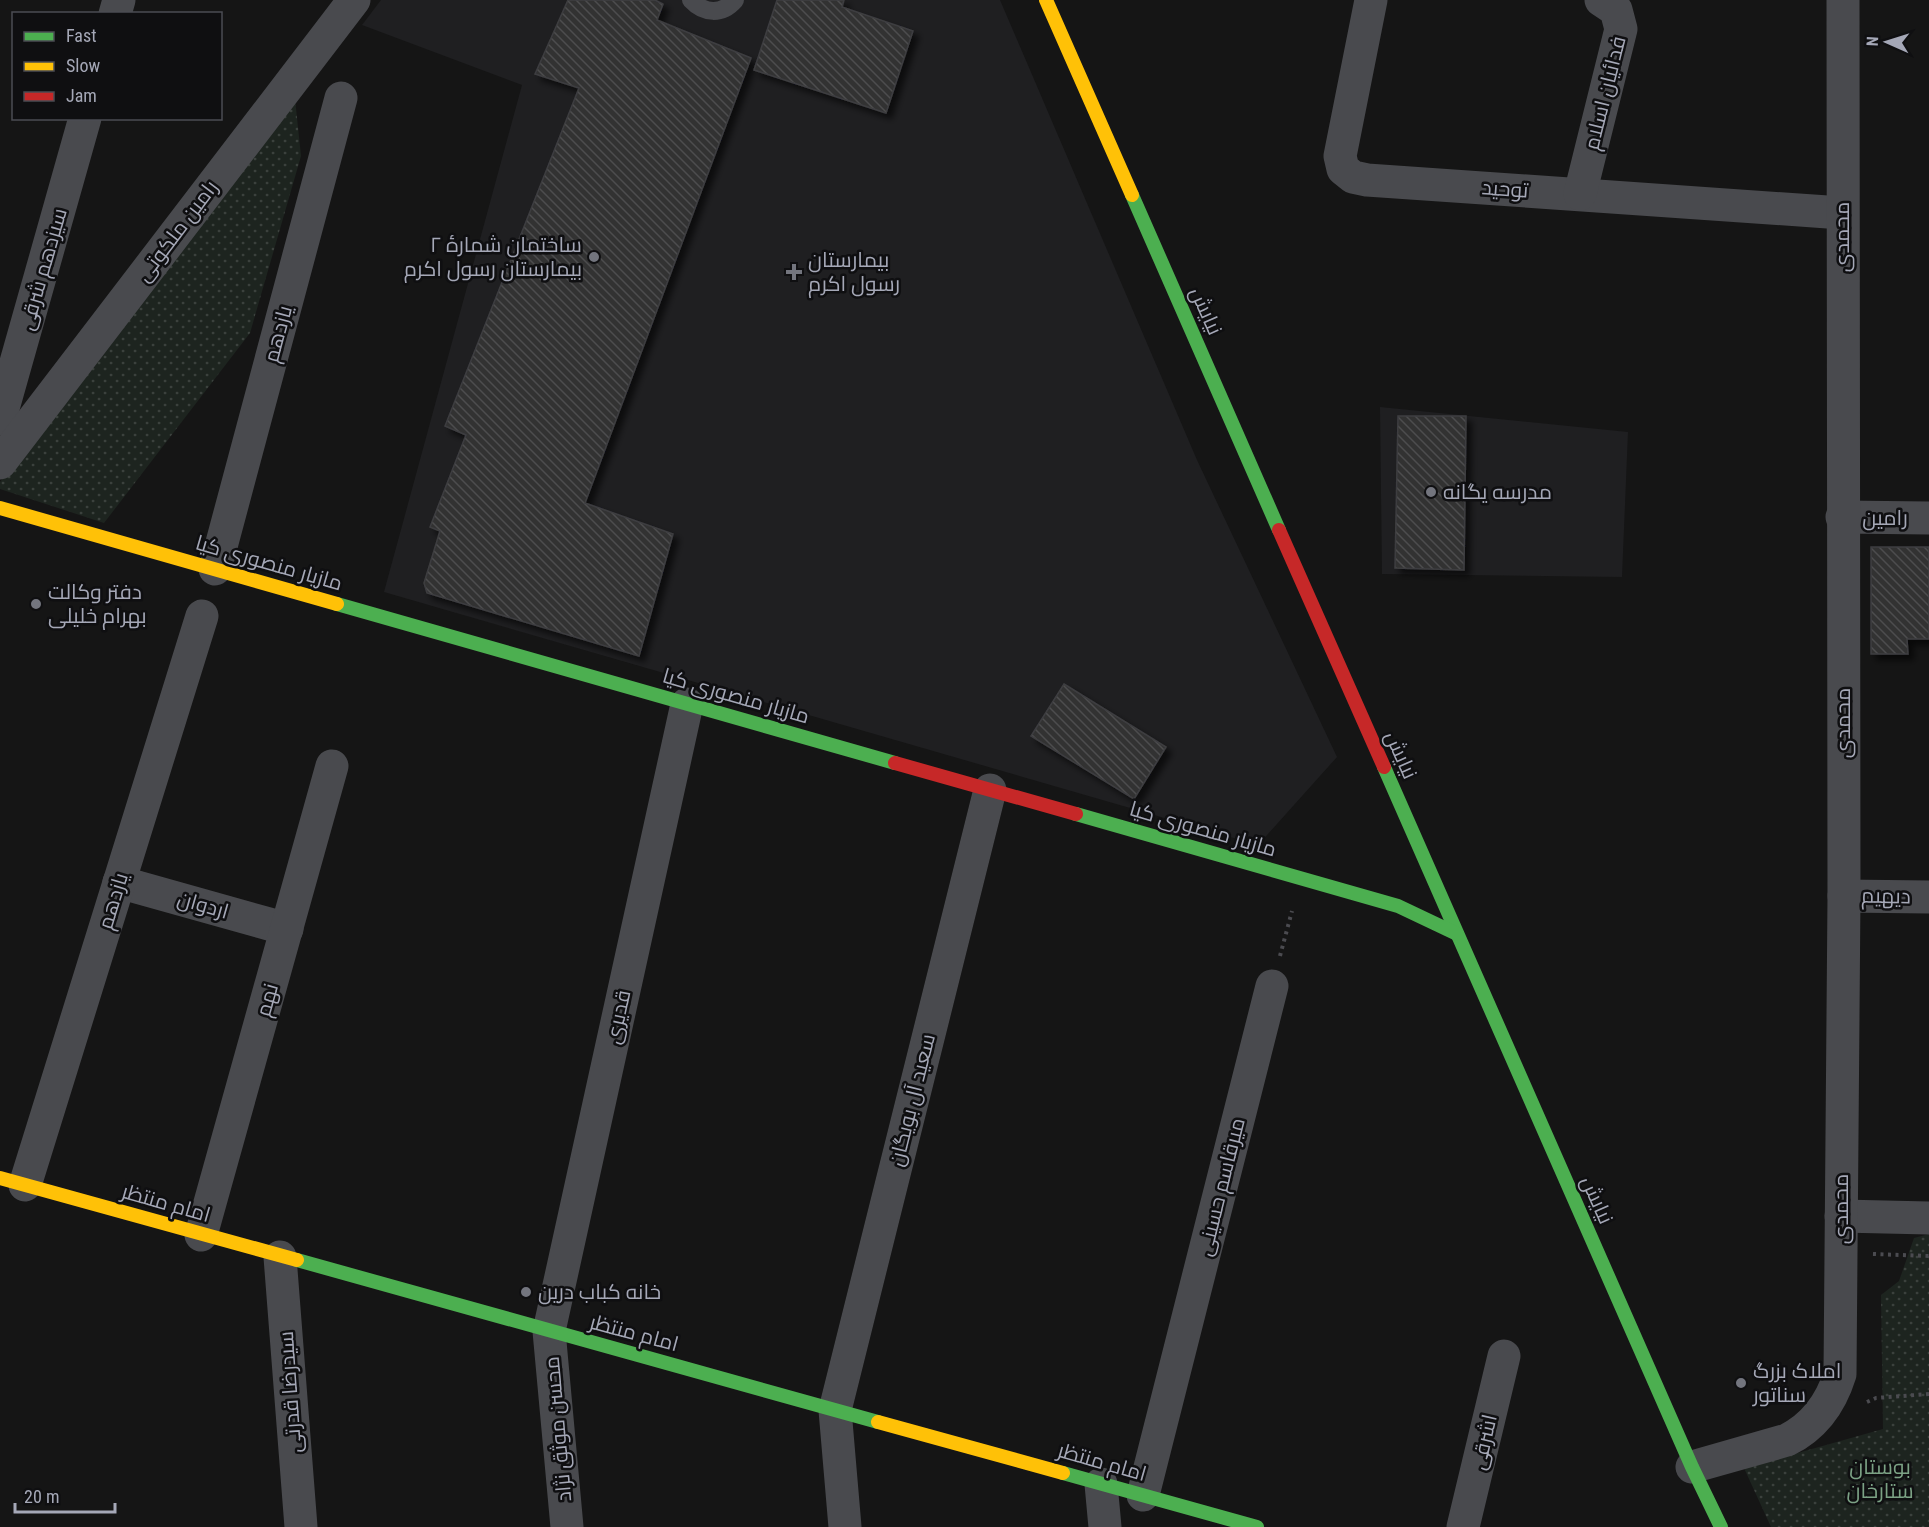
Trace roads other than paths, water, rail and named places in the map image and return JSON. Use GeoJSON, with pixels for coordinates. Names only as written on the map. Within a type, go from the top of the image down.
{"type":"FeatureCollection","features":[{"type":"Feature","properties":{"kind":"main road","name":"نیایش"},"geometry":{"type":"LineString","coordinates":[[1046,0],[1720,1527]]}},
{"type":"Feature","properties":{"kind":"main road","name":"مازیار منصوری کیا"},"geometry":{"type":"LineString","coordinates":[[0,508],[1398,906],[1457,934]]}},
{"type":"Feature","properties":{"kind":"main road","name":"امام منتظر"},"geometry":{"type":"LineString","coordinates":[[12,1182],[1257,1527]]}},
{"type":"Feature","properties":{"kind":"street","name":"رامین ملکوتی"},"geometry":{"type":"LineString","coordinates":[[0,462],[354,0]]}},
{"type":"Feature","properties":{"kind":"street","name":"توحید"},"geometry":{"type":"LineString","coordinates":[[1371,0],[1340,156],[1343,169],[1353,177],[1366,180],[1842,213]]}},
{"type":"Feature","properties":{"kind":"street","name":"فدائیان اسلام"},"geometry":{"type":"LineString","coordinates":[[1580,194],[1621,29],[1616,10],[1601,0]]}},
{"type":"Feature","properties":{"kind":"street","name":"محمدی"},"geometry":{"type":"LineString","coordinates":[[1692,1467],[1788,1440],[1801,1433],[1824,1409],[1834,1394],[1840,1374],[1844,896],[1843,0]]}},
{"type":"Feature","properties":{"kind":"street","name":"یازدهم"},"geometry":{"type":"LineString","coordinates":[[215,570],[341,98]]}},
{"type":"Feature","properties":{"kind":"street","name":"سیزدهم شرقی"},"geometry":{"type":"LineString","coordinates":[[0,419],[84,120]]}},
{"type":"Feature","properties":{"kind":"street","name":"رامین"},"geometry":{"type":"LineString","coordinates":[[1842,517],[1929,518]]}},
{"type":"Feature","properties":{"kind":"street","name":"یازدهم"},"geometry":{"type":"LineString","coordinates":[[12,1182],[119,882],[202,616]]}},
{"type":"Feature","properties":{"kind":"street","name":"قدیری"},"geometry":{"type":"LineString","coordinates":[[549,1331],[687,704]]}},
{"type":"Feature","properties":{"kind":"street","name":"نهم"},"geometry":{"type":"LineString","coordinates":[[201,1235],[332,765]]}},
{"type":"Feature","properties":{"kind":"street","name":"سعید آل بویگان"},"geometry":{"type":"LineString","coordinates":[[845,1527],[835,1410],[990,790]]}},
{"type":"Feature","properties":{"kind":"street","name":"اردوان"},"geometry":{"type":"LineString","coordinates":[[119,882],[287,929]]}},
{"type":"Feature","properties":{"kind":"street","name":"دیهیم"},"geometry":{"type":"LineString","coordinates":[[1844,896],[1929,897]]}},
{"type":"Feature","properties":{"kind":"street","name":"میرقاسم حسینی"},"geometry":{"type":"LineString","coordinates":[[1143,1496],[1272,986]]}},
{"type":"Feature","properties":{"kind":"street"},"geometry":{"type":"LineString","coordinates":[[1841,1216],[1929,1218]]}},
{"type":"Feature","properties":{"kind":"street","name":"سیدرضا قدرتی"},"geometry":{"type":"LineString","coordinates":[[280,1257],[300,1527]]}},
{"type":"Feature","properties":{"kind":"street","name":"محسن موثق نژاد"},"geometry":{"type":"LineString","coordinates":[[549,1331],[567,1527]]}},
{"type":"Feature","properties":{"kind":"street","name":"اشرقی"},"geometry":{"type":"LineString","coordinates":[[1463,1527],[1504,1356]]}},
{"type":"Feature","properties":{"kind":"street"},"geometry":{"type":"LineString","coordinates":[[1101,1484],[1105,1527]]}},
{"type":"Feature","properties":{"kind":"lane"},"geometry":{"type":"LineString","coordinates":[[691,0],[698,7],[717,11],[726,8],[735,0]]}},
{"type":"Feature","properties":{"kind":"place","name":"ساختمان شمارهٔ ۲ بیمارستان رسول اکرم"},"geometry":{"type":"Point","coordinates":[594,257]}},
{"type":"Feature","properties":{"kind":"place","name":"بیمارستان رسول اکرم"},"geometry":{"type":"Point","coordinates":[794,272]}},
{"type":"Feature","properties":{"kind":"place","name":"مدرسه یگانه"},"geometry":{"type":"Point","coordinates":[1431,492]}},
{"type":"Feature","properties":{"kind":"place","name":"دفتر وکالت بهرام خلیلی"},"geometry":{"type":"Point","coordinates":[36,604]}},
{"type":"Feature","properties":{"kind":"place","name":"خانه کباب درین"},"geometry":{"type":"Point","coordinates":[526,1292]}},
{"type":"Feature","properties":{"kind":"place","name":"املاک بزرگ سناتور"},"geometry":{"type":"Point","coordinates":[1741,1383]}},
{"type":"Feature","properties":{"kind":"park label","name":"بوستان ستارخان"},"geometry":{"type":"Point","coordinates":[1880,1479]}}]}
